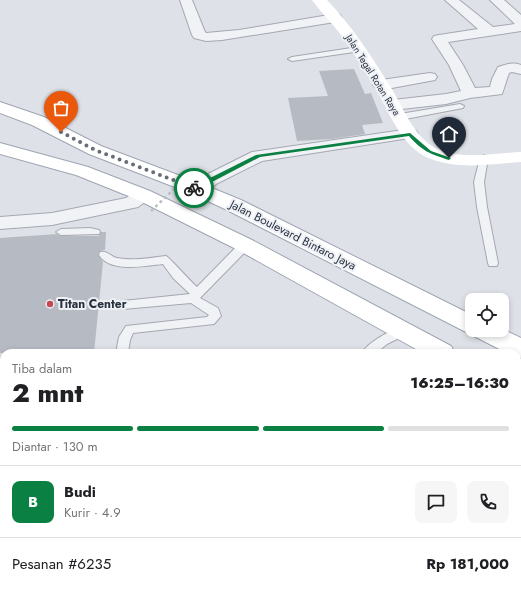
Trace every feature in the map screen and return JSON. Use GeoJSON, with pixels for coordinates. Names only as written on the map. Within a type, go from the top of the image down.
{"type":"FeatureCollection","features":[{"type":"Feature","properties":{"kind":"main road","name":"Jalan Tegal Rotan Raya"},"geometry":{"type":"LineString","coordinates":[[321,0],[358,49],[410,134],[419,145],[429,152],[437,155],[460,160],[521,157]]}},
{"type":"Feature","properties":{"kind":"main road","name":"Jalan Boulevard Bintaro Jaya"},"geometry":{"type":"LineString","coordinates":[[0,106],[38,121],[95,150],[196,181],[234,205],[465,321]]}},
{"type":"Feature","properties":{"kind":"main road"},"geometry":{"type":"LineString","coordinates":[[0,118],[95,150]]}},
{"type":"Feature","properties":{"kind":"main road"},"geometry":{"type":"LineString","coordinates":[[0,132],[45,151],[147,203],[245,245],[436,349]]}},
{"type":"Feature","properties":{"kind":"main road"},"geometry":{"type":"LineString","coordinates":[[0,148],[82,171]]}},
{"type":"Feature","properties":{"kind":"main road"},"geometry":{"type":"LineString","coordinates":[[496,337],[519,349]]}},
{"type":"Feature","properties":{"kind":"street"},"geometry":{"type":"LineString","coordinates":[[186,0],[199,35],[201,36],[213,37],[288,26],[317,26],[338,21]]}},
{"type":"Feature","properties":{"kind":"street"},"geometry":{"type":"LineString","coordinates":[[451,0],[488,31]]}},
{"type":"Feature","properties":{"kind":"street"},"geometry":{"type":"LineString","coordinates":[[496,0],[521,22]]}},
{"type":"Feature","properties":{"kind":"street"},"geometry":{"type":"LineString","coordinates":[[470,93],[456,65],[439,38],[521,27]]}},
{"type":"Feature","properties":{"kind":"street"},"geometry":{"type":"LineString","coordinates":[[396,111],[470,93],[497,91],[499,79],[503,70],[512,68],[521,70]]}},
{"type":"Feature","properties":{"kind":"street"},"geometry":{"type":"LineString","coordinates":[[381,85],[430,77]]}},
{"type":"Feature","properties":{"kind":"street"},"geometry":{"type":"LineString","coordinates":[[196,181],[210,180],[258,156],[410,134]]}},
{"type":"Feature","properties":{"kind":"street"},"geometry":{"type":"LineString","coordinates":[[0,223],[59,218],[132,203],[147,203]]}},
{"type":"Feature","properties":{"kind":"lane"},"geometry":{"type":"LineString","coordinates":[[292,59],[358,49]]}},
{"type":"Feature","properties":{"kind":"lane"},"geometry":{"type":"LineString","coordinates":[[396,111],[460,106]]}},
{"type":"Feature","properties":{"kind":"lane"},"geometry":{"type":"LineString","coordinates":[[484,158],[479,182],[482,207],[493,263]]}},
{"type":"Feature","properties":{"kind":"lane"},"geometry":{"type":"LineString","coordinates":[[61,232],[95,232]]}},
{"type":"Feature","properties":{"kind":"lane"},"geometry":{"type":"LineString","coordinates":[[123,305],[195,297],[245,245]]}},
{"type":"Feature","properties":{"kind":"lane"},"geometry":{"type":"LineString","coordinates":[[104,255],[113,262],[136,264],[166,260],[195,297],[214,311],[215,316],[210,321],[130,329],[123,339],[122,349]]}},
{"type":"Feature","properties":{"kind":"lane"},"geometry":{"type":"LineString","coordinates":[[373,349],[383,341],[403,330]]}},
{"type":"Feature","properties":{"kind":"path"},"geometry":{"type":"LineString","coordinates":[[147,203],[196,181]]}},
{"type":"Feature","properties":{"kind":"building"},"geometry":{"type":"Polygon","coordinates":[[[354,69],[365,94],[371,93],[383,123],[362,125],[365,134],[332,139],[297,141],[288,98],[328,96],[319,71],[354,69]]]}},
{"type":"Feature","properties":{"kind":"building","name":"Titan Center"},"geometry":{"type":"Polygon","coordinates":[[[101,232],[106,232],[105,250],[100,251],[98,255],[103,262],[94,349],[0,349],[0,238],[57,234],[61,236],[99,236],[101,232]]]}},
{"type":"Feature","properties":{"kind":"way so far"},"geometry":{"type":"LineString","coordinates":[[61,132],[95,150],[194,188]]}},
{"type":"Feature","properties":{"kind":"place","name":"Titan Center"},"geometry":{"type":"Point","coordinates":[50,304]}},
{"type":"Feature","properties":{"kind":"route"},"geometry":{"type":"LineString","coordinates":[[194,188],[200,190],[210,180],[258,156],[410,134],[419,145],[429,152],[449,158]]}}]}
